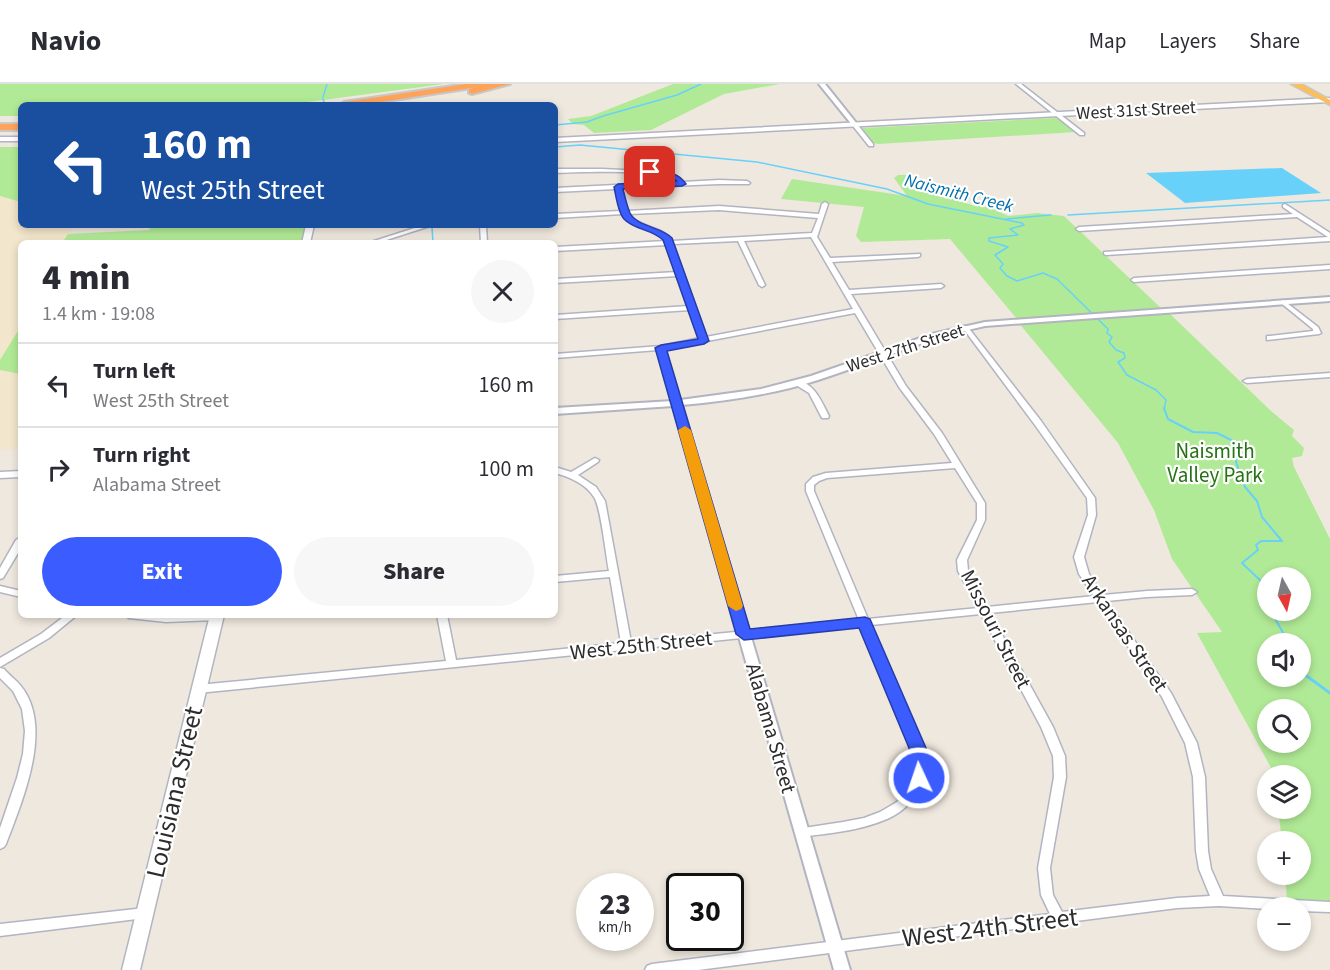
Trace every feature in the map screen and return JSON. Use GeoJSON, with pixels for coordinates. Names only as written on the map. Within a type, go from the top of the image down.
{"type":"FeatureCollection","features":[{"type":"Feature","properties":{"kind":"highway"},"geometry":{"type":"LineString","coordinates":[[363,102],[483,84]]}},
{"type":"Feature","properties":{"kind":"highway"},"geometry":{"type":"LineString","coordinates":[[397,102],[507,84]]}},
{"type":"Feature","properties":{"kind":"highway"},"geometry":{"type":"LineString","coordinates":[[1295,84],[1329,101]]}},
{"type":"Feature","properties":{"kind":"highway"},"geometry":{"type":"LineString","coordinates":[[1304,84],[1329,101]]}},
{"type":"Feature","properties":{"kind":"highway"},"geometry":{"type":"LineString","coordinates":[[0,123],[18,122]]}},
{"type":"Feature","properties":{"kind":"highway"},"geometry":{"type":"LineString","coordinates":[[0,128],[18,127]]}},
{"type":"Feature","properties":{"kind":"main road","name":"West 31st Street"},"geometry":{"type":"LineString","coordinates":[[1058,115],[1213,110],[1329,101]]}},
{"type":"Feature","properties":{"kind":"main road","name":"West 31st Street"},"geometry":{"type":"LineString","coordinates":[[558,140],[1329,101]]}},
{"type":"Feature","properties":{"kind":"main road"},"geometry":{"type":"LineString","coordinates":[[1213,110],[1251,106],[1252,104]]}},
{"type":"Feature","properties":{"kind":"main road"},"geometry":{"type":"LineString","coordinates":[[1111,114],[1136,112],[1135,110]]}},
{"type":"Feature","properties":{"kind":"main road"},"geometry":{"type":"LineString","coordinates":[[0,139],[18,139]]}},
{"type":"Feature","properties":{"kind":"main road","name":"Louisiana Street"},"geometry":{"type":"LineString","coordinates":[[131,970],[216,618]]}},
{"type":"Feature","properties":{"kind":"street"},"geometry":{"type":"LineString","coordinates":[[822,84],[871,146]]}},
{"type":"Feature","properties":{"kind":"street"},"geometry":{"type":"LineString","coordinates":[[1018,84],[1082,134]]}},
{"type":"Feature","properties":{"kind":"street"},"geometry":{"type":"LineString","coordinates":[[558,171],[656,173],[676,177],[682,184]]}},
{"type":"Feature","properties":{"kind":"street"},"geometry":{"type":"LineString","coordinates":[[558,190],[747,183]]}},
{"type":"Feature","properties":{"kind":"street"},"geometry":{"type":"LineString","coordinates":[[618,187],[627,217],[635,223],[663,234],[669,243],[704,341]]}},
{"type":"Feature","properties":{"kind":"street"},"geometry":{"type":"LineString","coordinates":[[558,249],[813,235],[825,204]]}},
{"type":"Feature","properties":{"kind":"street"},"geometry":{"type":"LineString","coordinates":[[1285,206],[1330,237]]}},
{"type":"Feature","properties":{"kind":"street"},"geometry":{"type":"LineString","coordinates":[[558,216],[719,208],[820,216]]}},
{"type":"Feature","properties":{"kind":"street"},"geometry":{"type":"LineString","coordinates":[[1079,228],[1299,215]]}},
{"type":"Feature","properties":{"kind":"street"},"geometry":{"type":"LineString","coordinates":[[381,240],[420,228]]}},
{"type":"Feature","properties":{"kind":"street","name":"Missouri Street"},"geometry":{"type":"LineString","coordinates":[[813,235],[883,353],[978,496],[982,508],[981,520],[961,565],[983,611],[1047,727],[1059,756],[1060,777],[1044,868],[1047,895],[1058,918]]}},
{"type":"Feature","properties":{"kind":"street"},"geometry":{"type":"LineString","coordinates":[[1106,253],[1330,237]]}},
{"type":"Feature","properties":{"kind":"street"},"geometry":{"type":"LineString","coordinates":[[740,239],[762,285]]}},
{"type":"Feature","properties":{"kind":"street"},"geometry":{"type":"LineString","coordinates":[[828,260],[918,255]]}},
{"type":"Feature","properties":{"kind":"street"},"geometry":{"type":"LineString","coordinates":[[1134,280],[1330,267]]}},
{"type":"Feature","properties":{"kind":"street"},"geometry":{"type":"LineString","coordinates":[[558,281],[680,274]]}},
{"type":"Feature","properties":{"kind":"street"},"geometry":{"type":"LineString","coordinates":[[847,292],[942,286]]}},
{"type":"Feature","properties":{"kind":"street","name":"West 27th Street"},"geometry":{"type":"LineString","coordinates":[[558,411],[677,403],[750,394],[800,383],[943,332],[965,327],[1330,299]]}},
{"type":"Feature","properties":{"kind":"street"},"geometry":{"type":"LineString","coordinates":[[1270,338],[1317,333],[1313,326],[1283,302]]}},
{"type":"Feature","properties":{"kind":"street"},"geometry":{"type":"LineString","coordinates":[[558,316],[693,308]]}},
{"type":"Feature","properties":{"kind":"street"},"geometry":{"type":"LineString","coordinates":[[558,356],[661,348],[858,310]]}},
{"type":"Feature","properties":{"kind":"street","name":"Arkansas Street"},"geometry":{"type":"LineString","coordinates":[[965,327],[1042,428],[1091,498],[1092,515],[1081,546],[1080,565],[1167,696],[1191,743],[1199,777],[1202,851],[1205,868],[1219,901]]}},
{"type":"Feature","properties":{"kind":"street","name":"Alabama Street"},"geometry":{"type":"LineString","coordinates":[[661,348],[842,970]]}},
{"type":"Feature","properties":{"kind":"street"},"geometry":{"type":"LineString","coordinates":[[1247,381],[1330,375]]}},
{"type":"Feature","properties":{"kind":"street"},"geometry":{"type":"LineString","coordinates":[[800,383],[816,396],[825,416]]}},
{"type":"Feature","properties":{"kind":"street"},"geometry":{"type":"LineString","coordinates":[[572,475],[595,460]]}},
{"type":"Feature","properties":{"kind":"street"},"geometry":{"type":"LineString","coordinates":[[801,832],[858,825],[887,815],[906,800],[919,778],[920,768],[917,748],[810,491],[810,484],[826,476],[958,465]]}},
{"type":"Feature","properties":{"kind":"street"},"geometry":{"type":"LineString","coordinates":[[558,471],[572,475],[589,485],[601,501],[627,646]]}},
{"type":"Feature","properties":{"kind":"street"},"geometry":{"type":"LineString","coordinates":[[0,475],[18,474]]}},
{"type":"Feature","properties":{"kind":"street"},"geometry":{"type":"LineString","coordinates":[[0,576],[18,545]]}},
{"type":"Feature","properties":{"kind":"street"},"geometry":{"type":"LineString","coordinates":[[558,579],[615,574]]}},
{"type":"Feature","properties":{"kind":"street"},"geometry":{"type":"LineString","coordinates":[[0,590],[18,593]]}},
{"type":"Feature","properties":{"kind":"street","name":"West 25th Street"},"geometry":{"type":"LineString","coordinates":[[198,689],[865,622],[1192,592]]}},
{"type":"Feature","properties":{"kind":"street"},"geometry":{"type":"LineString","coordinates":[[0,663],[45,636],[68,618]]}},
{"type":"Feature","properties":{"kind":"street"},"geometry":{"type":"LineString","coordinates":[[157,618],[183,618]]}},
{"type":"Feature","properties":{"kind":"street"},"geometry":{"type":"LineString","coordinates":[[443,618],[453,664]]}},
{"type":"Feature","properties":{"kind":"street"},"geometry":{"type":"LineString","coordinates":[[0,672],[23,700],[30,732],[27,769],[0,844]]}},
{"type":"Feature","properties":{"kind":"street","name":"West 24th Street"},"geometry":{"type":"LineString","coordinates":[[652,970],[1177,903],[1219,901],[1330,907]]}},
{"type":"Feature","properties":{"kind":"street"},"geometry":{"type":"LineString","coordinates":[[0,930],[145,914]]}},
{"type":"Feature","properties":{"kind":"shaded area"},"geometry":{"type":"Polygon","coordinates":[[[0,147],[18,147],[18,228],[72,228],[64,240],[18,240],[18,449],[0,450],[0,147]]]}},
{"type":"Feature","properties":{"kind":"green space"},"geometry":{"type":"Polygon","coordinates":[[[0,84],[444,84],[308,102],[18,102],[18,116],[0,116],[0,84]]]}},
{"type":"Feature","properties":{"kind":"green space"},"geometry":{"type":"Polygon","coordinates":[[[673,84],[780,84],[724,94],[651,130],[594,133],[584,125],[573,124],[568,119],[591,116],[673,84]]]}},
{"type":"Feature","properties":{"kind":"green space"},"geometry":{"type":"Polygon","coordinates":[[[1054,118],[1061,120],[1076,132],[878,144],[873,143],[862,128],[1054,118]]]}},
{"type":"Feature","properties":{"kind":"green space"},"geometry":{"type":"Polygon","coordinates":[[[0,147],[18,147],[18,201],[0,196],[0,147]]]}},
{"type":"Feature","properties":{"kind":"green space"},"geometry":{"type":"Polygon","coordinates":[[[898,175],[909,175],[927,190],[972,205],[991,208],[1008,216],[1037,213],[1064,216],[1162,309],[1017,319],[950,239],[861,242],[856,236],[864,207],[781,199],[792,179],[907,196],[894,178],[898,175]]]}},
{"type":"Feature","properties":{"kind":"green space"},"geometry":{"type":"Polygon","coordinates":[[[150,228],[306,228],[303,240],[64,240],[68,234],[149,230],[150,228]]]}},
{"type":"Feature","properties":{"kind":"green space","name":"Naismith Valley Park"},"geometry":{"type":"Polygon","coordinates":[[[1168,312],[1271,411],[1294,430],[1292,436],[1304,448],[1302,456],[1292,458],[1294,467],[1330,539],[1330,901],[1311,900],[1311,897],[1287,897],[1286,885],[1311,885],[1311,831],[1281,831],[1279,819],[1311,819],[1311,765],[1270,765],[1263,753],[1311,753],[1311,699],[1257,699],[1257,742],[1197,633],[1222,632],[1172,559],[1154,510],[1118,443],[1018,322],[1168,312]]]}},
{"type":"Feature","properties":{"kind":"green space"},"geometry":{"type":"Polygon","coordinates":[[[18,331],[18,373],[0,370],[0,360],[18,331]]]}},
{"type":"Feature","properties":{"kind":"water"},"geometry":{"type":"Polygon","coordinates":[[[1282,168],[1321,193],[1185,203],[1146,173],[1282,168]]]}},
{"type":"Feature","properties":{"kind":"waterway","name":"Naismith Creek"},"geometry":{"type":"LineString","coordinates":[[323,97],[327,84]]}},
{"type":"Feature","properties":{"kind":"waterway"},"geometry":{"type":"LineString","coordinates":[[558,125],[587,122],[677,95],[701,84]]}},
{"type":"Feature","properties":{"kind":"waterway","name":"Naismith Creek"},"geometry":{"type":"LineString","coordinates":[[558,147],[580,145],[757,162],[887,189],[928,204],[1022,223],[1024,225],[1010,229],[1018,235],[989,238],[989,241],[1008,247],[995,255],[1003,264],[1000,268],[1007,276],[1017,281],[1043,273],[1057,279],[1108,329],[1107,333],[1112,337],[1109,342],[1116,350],[1124,353],[1125,358],[1118,362],[1127,375],[1156,390],[1166,400],[1164,409]]}},
{"type":"Feature","properties":{"kind":"waterway"},"geometry":{"type":"LineString","coordinates":[[1068,215],[1330,200]]}},
{"type":"Feature","properties":{"kind":"waterway"},"geometry":{"type":"LineString","coordinates":[[1006,219],[1051,215]]}},
{"type":"Feature","properties":{"kind":"waterway"},"geometry":{"type":"LineString","coordinates":[[432,228],[433,240]]}},
{"type":"Feature","properties":{"kind":"waterway","name":"Naismith Creek"},"geometry":{"type":"LineString","coordinates":[[1164,409],[1168,419],[1193,432],[1217,433],[1233,441],[1237,451],[1236,462],[1245,487],[1257,501],[1262,517],[1282,541],[1261,541],[1256,545],[1258,550],[1242,563],[1257,577]]}},
{"type":"Feature","properties":{"kind":"waterway","name":"Naismith Creek"},"geometry":{"type":"LineString","coordinates":[[1276,621],[1283,633]]}},
{"type":"Feature","properties":{"kind":"waterway","name":"Naismith Creek"},"geometry":{"type":"LineString","coordinates":[[1311,679],[1330,693]]}},
{"type":"Feature","properties":{"kind":"slow traffic"},"geometry":{"type":"LineString","coordinates":[[685,430],[736,606]]}},
{"type":"Feature","properties":{"kind":"route"},"geometry":{"type":"LineString","coordinates":[[650,172],[679,178],[682,184],[618,187],[627,217],[635,223],[661,232],[668,238],[704,341],[661,348],[744,634],[865,622],[917,748],[919,778]]}}]}
